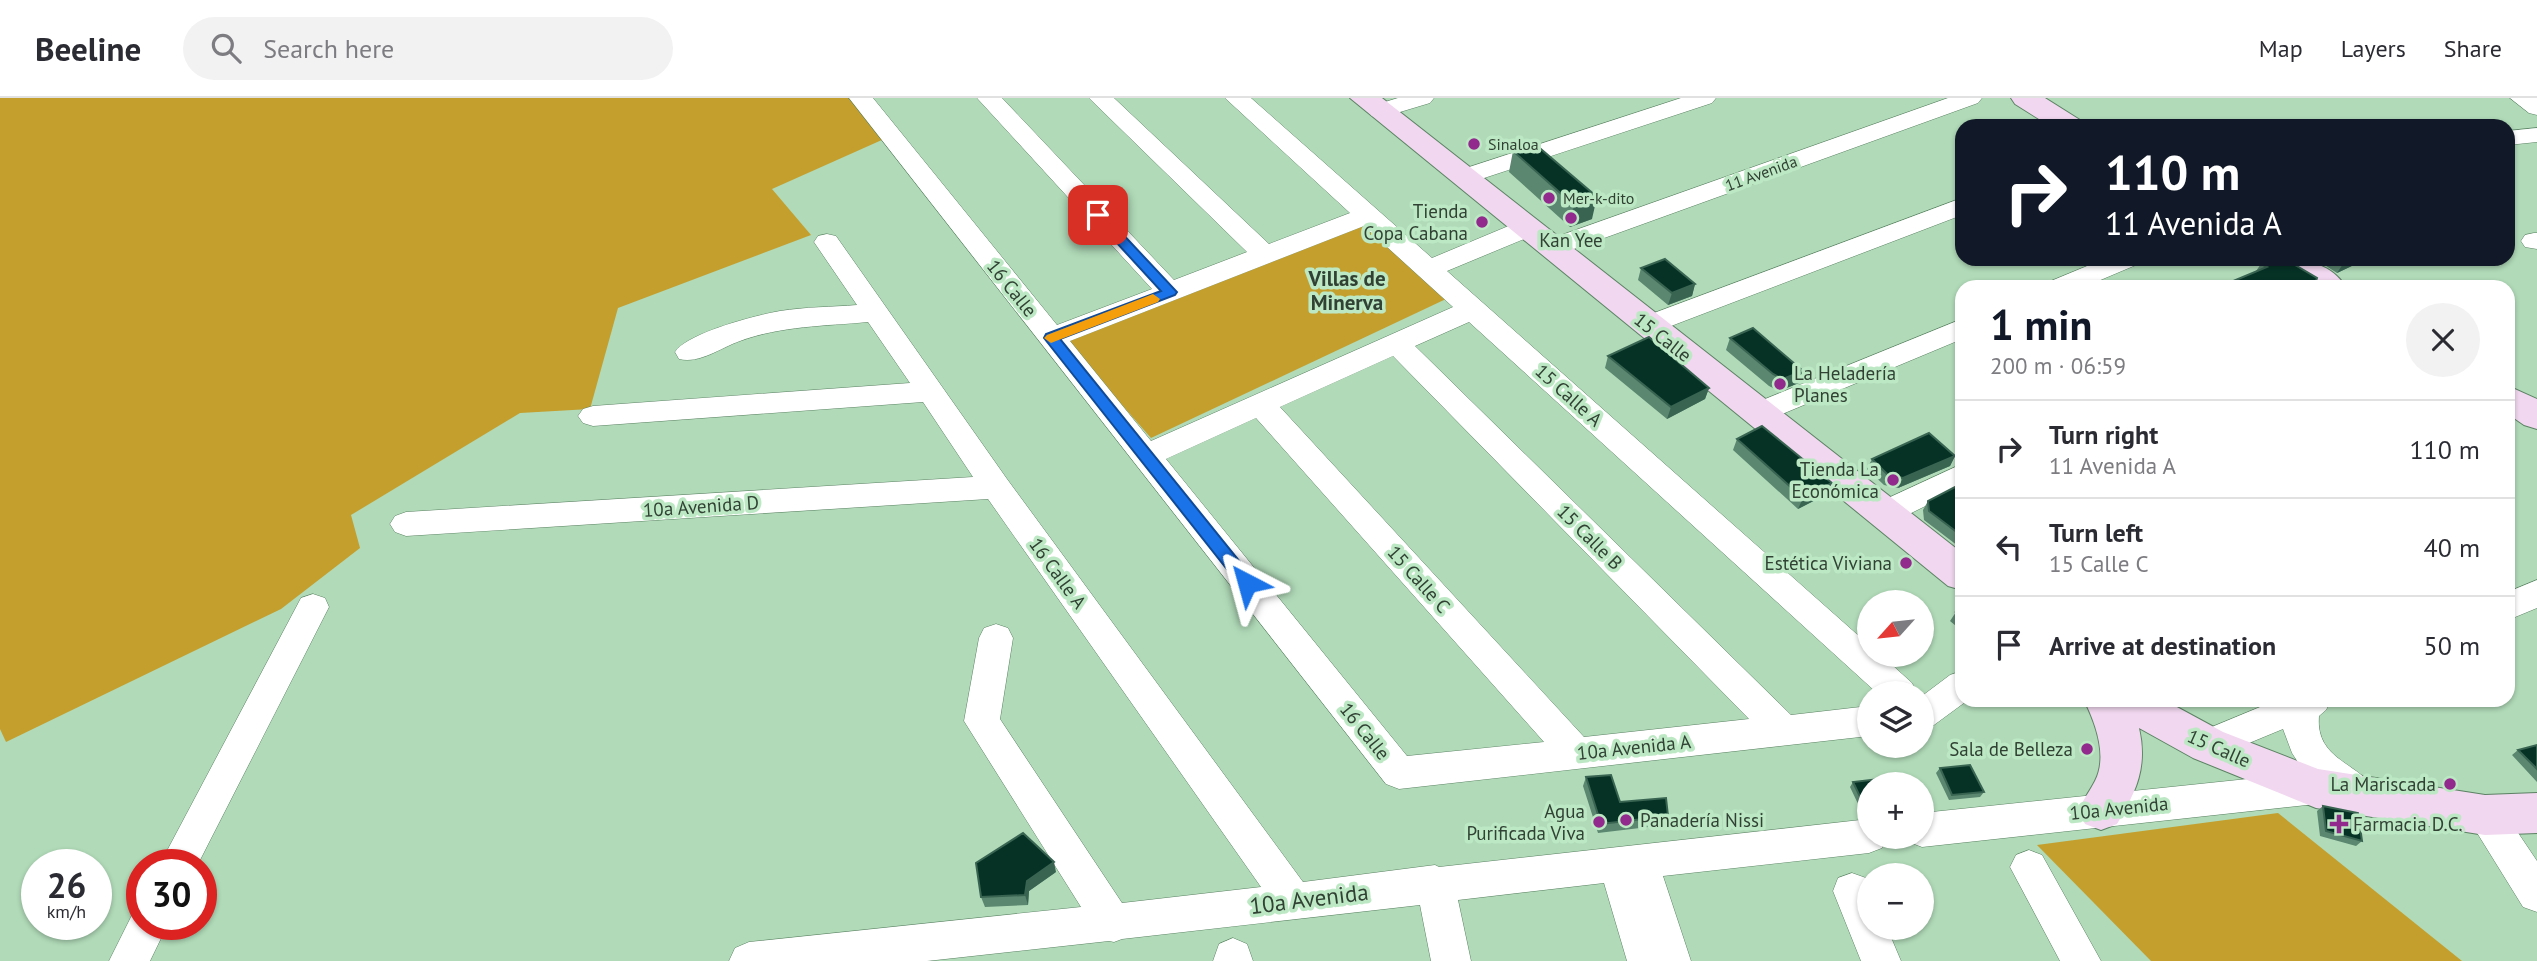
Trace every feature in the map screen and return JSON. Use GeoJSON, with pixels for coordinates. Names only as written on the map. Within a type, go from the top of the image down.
{"type":"FeatureCollection","features":[{"type":"Feature","properties":{"kind":"street","name":"16 Calle"},"geometry":{"type":"LineString","coordinates":[[861,98],[1399,774]]}},
{"type":"Feature","properties":{"kind":"street"},"geometry":{"type":"LineString","coordinates":[[989,98],[1170,292]]}},
{"type":"Feature","properties":{"kind":"street"},"geometry":{"type":"LineString","coordinates":[[1101,98],[1265,255]]}},
{"type":"Feature","properties":{"kind":"street","name":"15 Calle A"},"geometry":{"type":"LineString","coordinates":[[1237,98],[1886,681]]}},
{"type":"Feature","properties":{"kind":"street"},"geometry":{"type":"LineString","coordinates":[[1372,104],[1422,98]]}},
{"type":"Feature","properties":{"kind":"street"},"geometry":{"type":"LineString","coordinates":[[1463,177],[1704,98]]}},
{"type":"Feature","properties":{"kind":"street","name":"11 Avenida"},"geometry":{"type":"LineString","coordinates":[[1428,269],[1539,238],[1970,98]]}},
{"type":"Feature","properties":{"kind":"street"},"geometry":{"type":"LineString","coordinates":[[2025,98],[2059,119]]}},
{"type":"Feature","properties":{"kind":"street"},"geometry":{"type":"LineString","coordinates":[[2522,98],[2537,108]]}},
{"type":"Feature","properties":{"kind":"street","name":"15 Calle"},"geometry":{"type":"LineString","coordinates":[[1372,104],[1955,569]]}},
{"type":"Feature","properties":{"kind":"street"},"geometry":{"type":"LineString","coordinates":[[2515,137],[2537,135]]}},
{"type":"Feature","properties":{"kind":"street"},"geometry":{"type":"LineString","coordinates":[[1648,325],[1955,209]]}},
{"type":"Feature","properties":{"kind":"street"},"geometry":{"type":"LineString","coordinates":[[1051,338],[1368,215]]}},
{"type":"Feature","properties":{"kind":"street","name":"16 Calle A"},"geometry":{"type":"LineString","coordinates":[[827,242],[996,487],[1293,900]]}},
{"type":"Feature","properties":{"kind":"street"},"geometry":{"type":"LineString","coordinates":[[2077,280],[2110,266]]}},
{"type":"Feature","properties":{"kind":"street"},"geometry":{"type":"LineString","coordinates":[[2296,266],[2319,280]]}},
{"type":"Feature","properties":{"kind":"street"},"geometry":{"type":"LineString","coordinates":[[1145,456],[1473,309]]}},
{"type":"Feature","properties":{"kind":"street"},"geometry":{"type":"LineString","coordinates":[[689,352],[731,334],[781,320],[876,313]]}},
{"type":"Feature","properties":{"kind":"street"},"geometry":{"type":"LineString","coordinates":[[1758,413],[1955,331]]}},
{"type":"Feature","properties":{"kind":"street","name":"15 Calle B"},"geometry":{"type":"LineString","coordinates":[[1396,343],[1784,731]]}},
{"type":"Feature","properties":{"kind":"street"},"geometry":{"type":"LineString","coordinates":[[593,416],[930,392]]}},
{"type":"Feature","properties":{"kind":"street"},"geometry":{"type":"LineString","coordinates":[[2515,402],[2537,416]]}},
{"type":"Feature","properties":{"kind":"street","name":"15 Calle C"},"geometry":{"type":"LineString","coordinates":[[1260,404],[1577,754]]}},
{"type":"Feature","properties":{"kind":"street"},"geometry":{"type":"LineString","coordinates":[[1884,513],[1955,478]]}},
{"type":"Feature","properties":{"kind":"street","name":"10a Avenida D"},"geometry":{"type":"LineString","coordinates":[[406,524],[996,487]]}},
{"type":"Feature","properties":{"kind":"street"},"geometry":{"type":"LineString","coordinates":[[2515,604],[2537,593]]}},
{"type":"Feature","properties":{"kind":"street"},"geometry":{"type":"LineString","coordinates":[[187,849],[313,607]]}},
{"type":"Feature","properties":{"kind":"street"},"geometry":{"type":"LineString","coordinates":[[996,638],[982,721],[1114,924]]}},
{"type":"Feature","properties":{"kind":"street"},"geometry":{"type":"LineString","coordinates":[[1934,700],[1955,689]]}},
{"type":"Feature","properties":{"kind":"street"},"geometry":{"type":"LineString","coordinates":[[2101,810],[2118,783],[2122,750],[2114,716],[2109,707]]}},
{"type":"Feature","properties":{"kind":"street","name":"15 Calle"},"geometry":{"type":"LineString","coordinates":[[2137,707],[2208,745],[2316,788],[2485,816],[2537,813]]}},
{"type":"Feature","properties":{"kind":"street"},"geometry":{"type":"LineString","coordinates":[[2208,745],[2297,707]]}},
{"type":"Feature","properties":{"kind":"street"},"geometry":{"type":"LineString","coordinates":[[2307,707],[2301,718],[2304,738],[2316,760],[2337,780],[2364,797]]}},
{"type":"Feature","properties":{"kind":"street","name":"10a Avenida A"},"geometry":{"type":"LineString","coordinates":[[1399,774],[1857,722]]}},
{"type":"Feature","properties":{"kind":"street","name":"10a Avenida"},"geometry":{"type":"LineString","coordinates":[[1934,829],[2316,788]]}},
{"type":"Feature","properties":{"kind":"street"},"geometry":{"type":"LineString","coordinates":[[2485,816],[2537,894]]}},
{"type":"Feature","properties":{"kind":"street","name":"10a Avenida"},"geometry":{"type":"LineString","coordinates":[[749,961],[1114,924],[1435,883],[1857,837]]}},
{"type":"Feature","properties":{"kind":"street"},"geometry":{"type":"LineString","coordinates":[[1628,863],[1647,961]]}},
{"type":"Feature","properties":{"kind":"street"},"geometry":{"type":"LineString","coordinates":[[1628,863],[1671,961]]}},
{"type":"Feature","properties":{"kind":"street"},"geometry":{"type":"LineString","coordinates":[[2029,867],[2081,961]]}},
{"type":"Feature","properties":{"kind":"street"},"geometry":{"type":"LineString","coordinates":[[1435,883],[1451,961]]}},
{"type":"Feature","properties":{"kind":"street"},"geometry":{"type":"LineString","coordinates":[[1852,891],[1881,961]]}},
{"type":"Feature","properties":{"kind":"street"},"geometry":{"type":"LineString","coordinates":[[129,961],[140,940]]}},
{"type":"Feature","properties":{"kind":"shaded area"},"geometry":{"type":"Polygon","coordinates":[[[0,98],[856,98],[893,135],[772,189],[811,235],[618,308],[590,409],[520,413],[351,515],[360,548],[281,609],[6,742],[0,729],[0,98]]]}},
{"type":"Feature","properties":{"kind":"shaded area"},"geometry":{"type":"Polygon","coordinates":[[[1359,221],[1446,299],[1151,438],[1064,339],[1359,221]]]}},
{"type":"Feature","properties":{"kind":"shaded area"},"geometry":{"type":"Polygon","coordinates":[[[2278,813],[2462,961],[2151,961],[2037,845],[2278,813]]]}},
{"type":"Feature","properties":{"kind":"building"},"geometry":{"type":"Polygon","coordinates":[[[1535,144],[1597,197],[1574,205],[1513,151],[1535,144]]]}},
{"type":"Feature","properties":{"kind":"building"},"geometry":{"type":"Polygon","coordinates":[[[1665,259],[1695,284],[1672,293],[1641,268],[1665,259]]]}},
{"type":"Feature","properties":{"kind":"building"},"geometry":{"type":"Polygon","coordinates":[[[2265,266],[2297,266],[2317,278],[2236,280],[2267,267],[2265,266]]]}},
{"type":"Feature","properties":{"kind":"building"},"geometry":{"type":"Polygon","coordinates":[[[1753,328],[1803,371],[1783,379],[1773,374],[1730,338],[1753,328]]]}},
{"type":"Feature","properties":{"kind":"building"},"geometry":{"type":"Polygon","coordinates":[[[1649,337],[1709,388],[1671,407],[1608,356],[1649,337]]]}},
{"type":"Feature","properties":{"kind":"building"},"geometry":{"type":"Polygon","coordinates":[[[1762,426],[1832,483],[1803,498],[1737,439],[1762,426]]]}},
{"type":"Feature","properties":{"kind":"building"},"geometry":{"type":"Polygon","coordinates":[[[1929,433],[1955,456],[1903,478],[1888,475],[1872,459],[1929,433]]]}},
{"type":"Feature","properties":{"kind":"building"},"geometry":{"type":"Polygon","coordinates":[[[1955,487],[1955,531],[1929,511],[1928,501],[1955,487]]]}},
{"type":"Feature","properties":{"kind":"building"},"geometry":{"type":"Polygon","coordinates":[[[2537,745],[2537,769],[2518,750],[2537,745]]]}},
{"type":"Feature","properties":{"kind":"building"},"geometry":{"type":"Polygon","coordinates":[[[1970,765],[1984,792],[1952,795],[1940,768],[1970,765]]]}},
{"type":"Feature","properties":{"kind":"building"},"geometry":{"type":"Polygon","coordinates":[[[1611,775],[1620,802],[1666,798],[1668,816],[1601,824],[1586,777],[1611,775]]]}},
{"type":"Feature","properties":{"kind":"building"},"geometry":{"type":"Polygon","coordinates":[[[2323,806],[2358,813],[2362,841],[2326,831],[2323,806]]]}},
{"type":"Feature","properties":{"kind":"building"},"geometry":{"type":"Polygon","coordinates":[[[1023,833],[1054,862],[1027,881],[1025,895],[981,897],[976,863],[1023,833]]]}},
{"type":"Feature","properties":{"kind":"slow traffic"},"geometry":{"type":"LineString","coordinates":[[1051,338],[1153,299]]}},
{"type":"Feature","properties":{"kind":"place","name":"Sinaloa"},"geometry":{"type":"Point","coordinates":[1474,144]}},
{"type":"Feature","properties":{"kind":"place","name":"Mer-k-dito"},"geometry":{"type":"Point","coordinates":[1549,198]}},
{"type":"Feature","properties":{"kind":"place","name":"Kan Yee"},"geometry":{"type":"Point","coordinates":[1571,218]}},
{"type":"Feature","properties":{"kind":"place","name":"Tienda Copa Cabana"},"geometry":{"type":"Point","coordinates":[1482,222]}},
{"type":"Feature","properties":{"kind":"place","name":"La Heladería Planes"},"geometry":{"type":"Point","coordinates":[1780,384]}},
{"type":"Feature","properties":{"kind":"place","name":"Tienda La Económica"},"geometry":{"type":"Point","coordinates":[1893,480]}},
{"type":"Feature","properties":{"kind":"place","name":"Estética Viviana"},"geometry":{"type":"Point","coordinates":[1906,563]}},
{"type":"Feature","properties":{"kind":"place","name":"Sala de Belleza"},"geometry":{"type":"Point","coordinates":[2087,749]}},
{"type":"Feature","properties":{"kind":"place","name":"La Mariscada"},"geometry":{"type":"Point","coordinates":[2450,784]}},
{"type":"Feature","properties":{"kind":"place","name":"Panadería Nissi"},"geometry":{"type":"Point","coordinates":[1626,820]}},
{"type":"Feature","properties":{"kind":"place","name":"Agua Purificada Viva"},"geometry":{"type":"Point","coordinates":[1599,822]}},
{"type":"Feature","properties":{"kind":"place","name":"Farmacia D.C."},"geometry":{"type":"Point","coordinates":[2339,824]}},
{"type":"Feature","properties":{"kind":"district","name":"Villas de Minerva"},"geometry":{"type":"Point","coordinates":[1347,291]}},
{"type":"Feature","properties":{"kind":"route"},"geometry":{"type":"LineString","coordinates":[[1098,215],[1170,292],[1051,338],[1247,583]]}}]}
